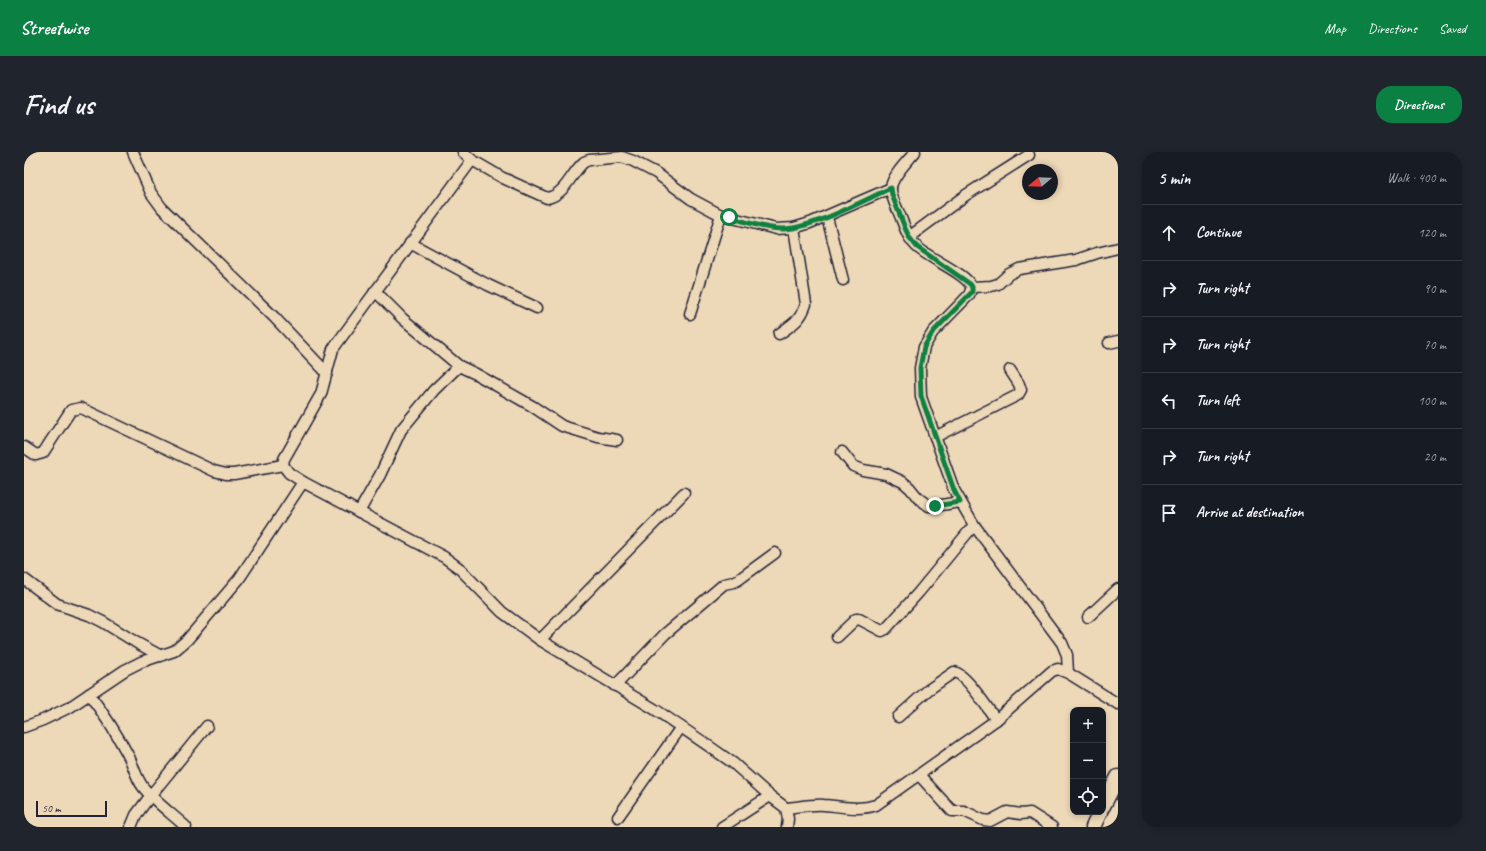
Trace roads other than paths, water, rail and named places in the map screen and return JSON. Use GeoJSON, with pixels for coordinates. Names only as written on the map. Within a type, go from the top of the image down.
{"type":"FeatureCollection","features":[{"type":"Feature","properties":{"kind":"main road"},"geometry":{"type":"LineString","coordinates":[[1106,801],[1117,781]]}},
{"type":"Feature","properties":{"kind":"main road"},"geometry":{"type":"LineString","coordinates":[[1093,827],[1099,815]]}},
{"type":"Feature","properties":{"kind":"street"},"geometry":{"type":"LineString","coordinates":[[132,152],[152,192],[162,208],[274,317],[327,373]]}},
{"type":"Feature","properties":{"kind":"street"},"geometry":{"type":"LineString","coordinates":[[463,152],[472,160],[503,178],[547,198],[561,191],[584,162],[589,160],[622,157],[656,173],[690,200],[721,215],[776,229],[794,228],[827,217],[891,188]]}},
{"type":"Feature","properties":{"kind":"street"},"geometry":{"type":"LineString","coordinates":[[915,152],[897,175],[891,188],[892,195],[909,237],[917,247],[965,279],[972,287]]}},
{"type":"Feature","properties":{"kind":"street"},"geometry":{"type":"LineString","coordinates":[[909,237],[966,195],[1028,155]]}},
{"type":"Feature","properties":{"kind":"street"},"geometry":{"type":"LineString","coordinates":[[472,160],[333,349],[321,394],[284,459],[283,465],[289,473],[303,482],[444,557],[459,568],[502,612],[540,640],[656,710],[681,727],[733,763],[770,796],[786,808],[822,804],[857,809],[868,808],[876,805],[996,720],[1052,671],[1058,669],[1068,673],[1118,704]]}},
{"type":"Feature","properties":{"kind":"street"},"geometry":{"type":"LineString","coordinates":[[690,314],[721,215]]}},
{"type":"Feature","properties":{"kind":"street"},"geometry":{"type":"LineString","coordinates":[[827,217],[843,280]]}},
{"type":"Feature","properties":{"kind":"street"},"geometry":{"type":"LineString","coordinates":[[779,334],[798,321],[806,304],[794,228]]}},
{"type":"Feature","properties":{"kind":"street"},"geometry":{"type":"LineString","coordinates":[[410,243],[488,285],[537,308]]}},
{"type":"Feature","properties":{"kind":"street"},"geometry":{"type":"LineString","coordinates":[[972,287],[998,284],[1009,274],[1019,269],[1076,260],[1118,248]]}},
{"type":"Feature","properties":{"kind":"street"},"geometry":{"type":"LineString","coordinates":[[972,287],[969,295],[933,332],[924,347],[920,368],[921,396],[954,490],[960,502],[974,525],[1062,643],[1067,655],[1068,673]]}},
{"type":"Feature","properties":{"kind":"street"},"geometry":{"type":"LineString","coordinates":[[375,291],[403,320],[459,366],[532,406],[562,426],[598,437],[617,440]]}},
{"type":"Feature","properties":{"kind":"street"},"geometry":{"type":"LineString","coordinates":[[360,512],[380,475],[401,430],[434,390],[459,366]]}},
{"type":"Feature","properties":{"kind":"street"},"geometry":{"type":"LineString","coordinates":[[935,437],[1018,395],[1021,390],[1010,370]]}},
{"type":"Feature","properties":{"kind":"street"},"geometry":{"type":"LineString","coordinates":[[24,448],[36,455],[43,452],[71,410],[81,408],[214,471],[234,474],[283,465]]}},
{"type":"Feature","properties":{"kind":"street"},"geometry":{"type":"LineString","coordinates":[[842,452],[853,466],[863,470],[886,474],[903,482],[918,498],[929,506],[960,502]]}},
{"type":"Feature","properties":{"kind":"street"},"geometry":{"type":"LineString","coordinates":[[24,727],[70,708],[125,670],[141,662],[174,651],[187,640],[239,579],[303,482]]}},
{"type":"Feature","properties":{"kind":"street"},"geometry":{"type":"LineString","coordinates":[[540,640],[684,493]]}},
{"type":"Feature","properties":{"kind":"street"},"geometry":{"type":"LineString","coordinates":[[837,637],[856,619],[859,619],[878,630],[882,631],[886,629],[919,592],[974,525]]}},
{"type":"Feature","properties":{"kind":"street"},"geometry":{"type":"LineString","coordinates":[[615,686],[665,634],[724,584],[738,580],[775,553]]}},
{"type":"Feature","properties":{"kind":"street"},"geometry":{"type":"LineString","coordinates":[[24,579],[58,604],[89,615],[103,622],[137,644],[161,656]]}},
{"type":"Feature","properties":{"kind":"street"},"geometry":{"type":"LineString","coordinates":[[1088,617],[1118,589]]}},
{"type":"Feature","properties":{"kind":"street"},"geometry":{"type":"LineString","coordinates":[[898,717],[928,690],[954,672],[960,674],[967,682],[996,720]]}},
{"type":"Feature","properties":{"kind":"street"},"geometry":{"type":"LineString","coordinates":[[89,694],[105,715],[123,745],[143,787],[186,827]]}},
{"type":"Feature","properties":{"kind":"street"},"geometry":{"type":"LineString","coordinates":[[131,827],[136,815],[207,726]]}},
{"type":"Feature","properties":{"kind":"street"},"geometry":{"type":"LineString","coordinates":[[618,817],[681,727]]}},
{"type":"Feature","properties":{"kind":"street"},"geometry":{"type":"LineString","coordinates":[[919,775],[952,811],[964,810],[984,820],[990,821],[1007,812],[1022,814],[1030,813],[1052,827]]}},
{"type":"Feature","properties":{"kind":"street"},"geometry":{"type":"LineString","coordinates":[[722,827],[770,796]]}},
{"type":"Feature","properties":{"kind":"street"},"geometry":{"type":"LineString","coordinates":[[786,808],[788,827]]}}]}
